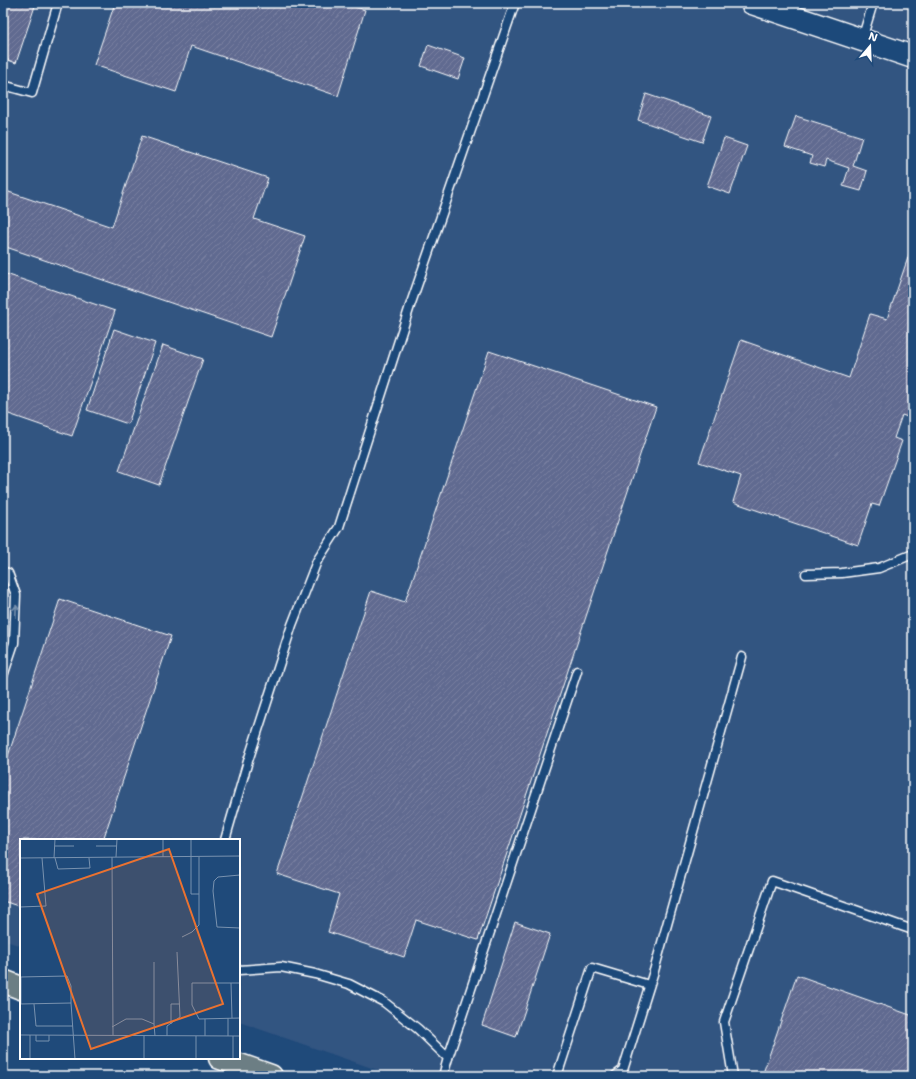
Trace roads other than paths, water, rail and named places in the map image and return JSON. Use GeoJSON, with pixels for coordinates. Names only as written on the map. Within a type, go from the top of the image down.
{"type":"FeatureCollection","features":[{"type":"Feature","properties":{"kind":"main road"},"geometry":{"type":"LineString","coordinates":[[752,3],[913,57]]}},
{"type":"Feature","properties":{"kind":"main road"},"geometry":{"type":"LineString","coordinates":[[3,981],[20,988]]}},
{"type":"Feature","properties":{"kind":"main road"},"geometry":{"type":"LineString","coordinates":[[223,1059],[271,1076]]}},
{"type":"Feature","properties":{"kind":"lane"},"geometry":{"type":"LineString","coordinates":[[3,85],[32,93],[58,3]]}},
{"type":"Feature","properties":{"kind":"lane"},"geometry":{"type":"LineString","coordinates":[[225,839],[248,761],[292,625],[317,561],[339,527],[410,306],[514,3]]}},
{"type":"Feature","properties":{"kind":"lane"},"geometry":{"type":"LineString","coordinates":[[862,40],[873,3]]}},
{"type":"Feature","properties":{"kind":"lane"},"geometry":{"type":"LineString","coordinates":[[806,574],[842,573],[879,568],[913,554]]}},
{"type":"Feature","properties":{"kind":"lane"},"geometry":{"type":"LineString","coordinates":[[3,572],[8,573],[16,595],[14,642],[3,676]]}},
{"type":"Feature","properties":{"kind":"lane"},"geometry":{"type":"LineString","coordinates":[[615,1076],[623,1070],[649,985],[742,657]]}},
{"type":"Feature","properties":{"kind":"lane"},"geometry":{"type":"LineString","coordinates":[[443,1076],[577,671]]}},
{"type":"Feature","properties":{"kind":"lane"},"geometry":{"type":"LineString","coordinates":[[733,1076],[724,1022],[772,881],[913,930]]}},
{"type":"Feature","properties":{"kind":"lane"},"geometry":{"type":"LineString","coordinates":[[240,970],[281,968],[315,974],[349,984],[384,1002],[418,1029],[448,1058]]}},
{"type":"Feature","properties":{"kind":"lane"},"geometry":{"type":"LineString","coordinates":[[556,1076],[592,968],[649,985]]}}]}
